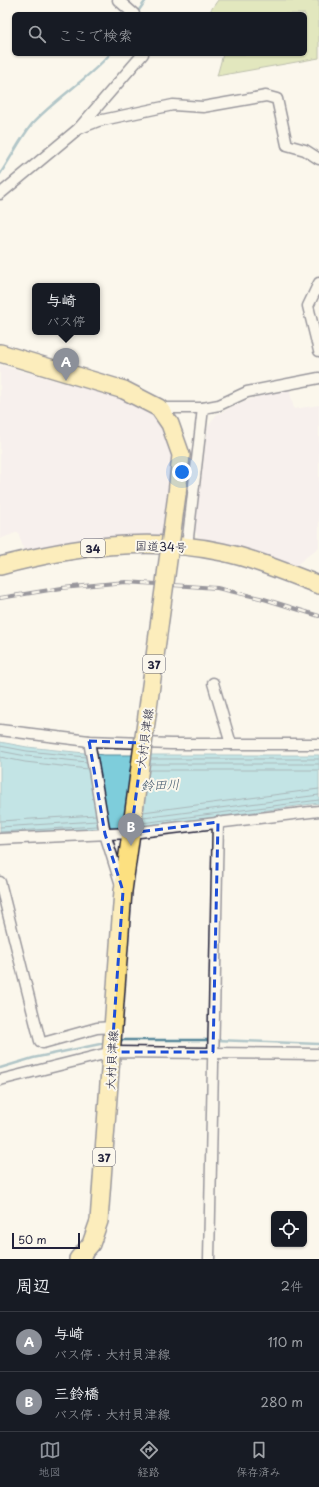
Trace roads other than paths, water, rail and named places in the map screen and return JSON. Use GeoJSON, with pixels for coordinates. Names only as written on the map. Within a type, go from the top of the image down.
{"type":"FeatureCollection","features":[{"type":"Feature","properties":{"kind":"main road","name":"大村貝津線"},"geometry":{"type":"LineString","coordinates":[[0,353],[124,390],[159,408],[170,424],[181,455],[123,891],[99,1221],[91,1244],[78,1259]]}},
{"type":"Feature","properties":{"kind":"main road","name":"国道34号"},"geometry":{"type":"LineString","coordinates":[[0,566],[85,549],[160,543],[187,546],[229,554],[318,580]]}},
{"type":"Feature","properties":{"kind":"street"},"geometry":{"type":"LineString","coordinates":[[121,4],[131,12]]}},
{"type":"Feature","properties":{"kind":"street"},"geometry":{"type":"LineString","coordinates":[[0,194],[78,129],[141,56]]}},
{"type":"Feature","properties":{"kind":"street"},"geometry":{"type":"LineString","coordinates":[[78,129],[98,121],[173,105],[203,107],[266,96],[278,99],[287,145],[305,150],[319,159]]}},
{"type":"Feature","properties":{"kind":"street"},"geometry":{"type":"LineString","coordinates":[[319,282],[308,306],[319,351]]}},
{"type":"Feature","properties":{"kind":"street"},"geometry":{"type":"LineString","coordinates":[[159,408],[203,408],[219,405],[247,392],[319,378]]}},
{"type":"Feature","properties":{"kind":"street"},"geometry":{"type":"LineString","coordinates":[[187,546],[203,408]]}},
{"type":"Feature","properties":{"kind":"street"},"geometry":{"type":"LineString","coordinates":[[213,683],[231,744]]}},
{"type":"Feature","properties":{"kind":"street"},"geometry":{"type":"LineString","coordinates":[[0,730],[90,746],[171,744],[319,744]]}},
{"type":"Feature","properties":{"kind":"street"},"geometry":{"type":"LineString","coordinates":[[90,746],[104,831],[123,891]]}},
{"type":"Feature","properties":{"kind":"street"},"geometry":{"type":"LineString","coordinates":[[0,839],[104,831],[130,833],[319,811]]}},
{"type":"Feature","properties":{"kind":"street"},"geometry":{"type":"LineString","coordinates":[[209,1259],[218,822]]}},
{"type":"Feature","properties":{"kind":"street"},"geometry":{"type":"LineString","coordinates":[[0,882],[40,1040],[43,1043],[97,1028],[113,1041]]}},
{"type":"Feature","properties":{"kind":"street"},"geometry":{"type":"LineString","coordinates":[[0,1080],[113,1041],[213,1051],[319,1054]]}},
{"type":"Feature","properties":{"kind":"water","name":"鈴田川"},"geometry":{"type":"Polygon","coordinates":[[[0,742],[27,747],[104,755],[319,755],[319,803],[143,827],[0,836],[0,742]]]}},
{"type":"Feature","properties":{"kind":"waterway"},"geometry":{"type":"LineString","coordinates":[[138,12],[146,0]]}},
{"type":"Feature","properties":{"kind":"waterway"},"geometry":{"type":"LineString","coordinates":[[0,174],[32,124],[108,56]]}},
{"type":"Feature","properties":{"kind":"waterway"},"geometry":{"type":"LineString","coordinates":[[118,1040],[211,1040]]}},
{"type":"Feature","properties":{"kind":"waterway"},"geometry":{"type":"LineString","coordinates":[[216,1040],[319,1044]]}},
{"type":"Feature","properties":{"kind":"waterway"},"geometry":{"type":"LineString","coordinates":[[0,1068],[33,1058],[105,1043]]}},
{"type":"Feature","properties":{"kind":"railway"},"geometry":{"type":"LineString","coordinates":[[0,598],[62,588],[126,582],[217,588],[264,599],[319,616]]}},
{"type":"Feature","properties":{"kind":"place","name":"与崎"},"geometry":{"type":"Point","coordinates":[66,381]}},
{"type":"Feature","properties":{"kind":"place","name":"三鈴橋"},"geometry":{"type":"Point","coordinates":[131,846]}}]}
